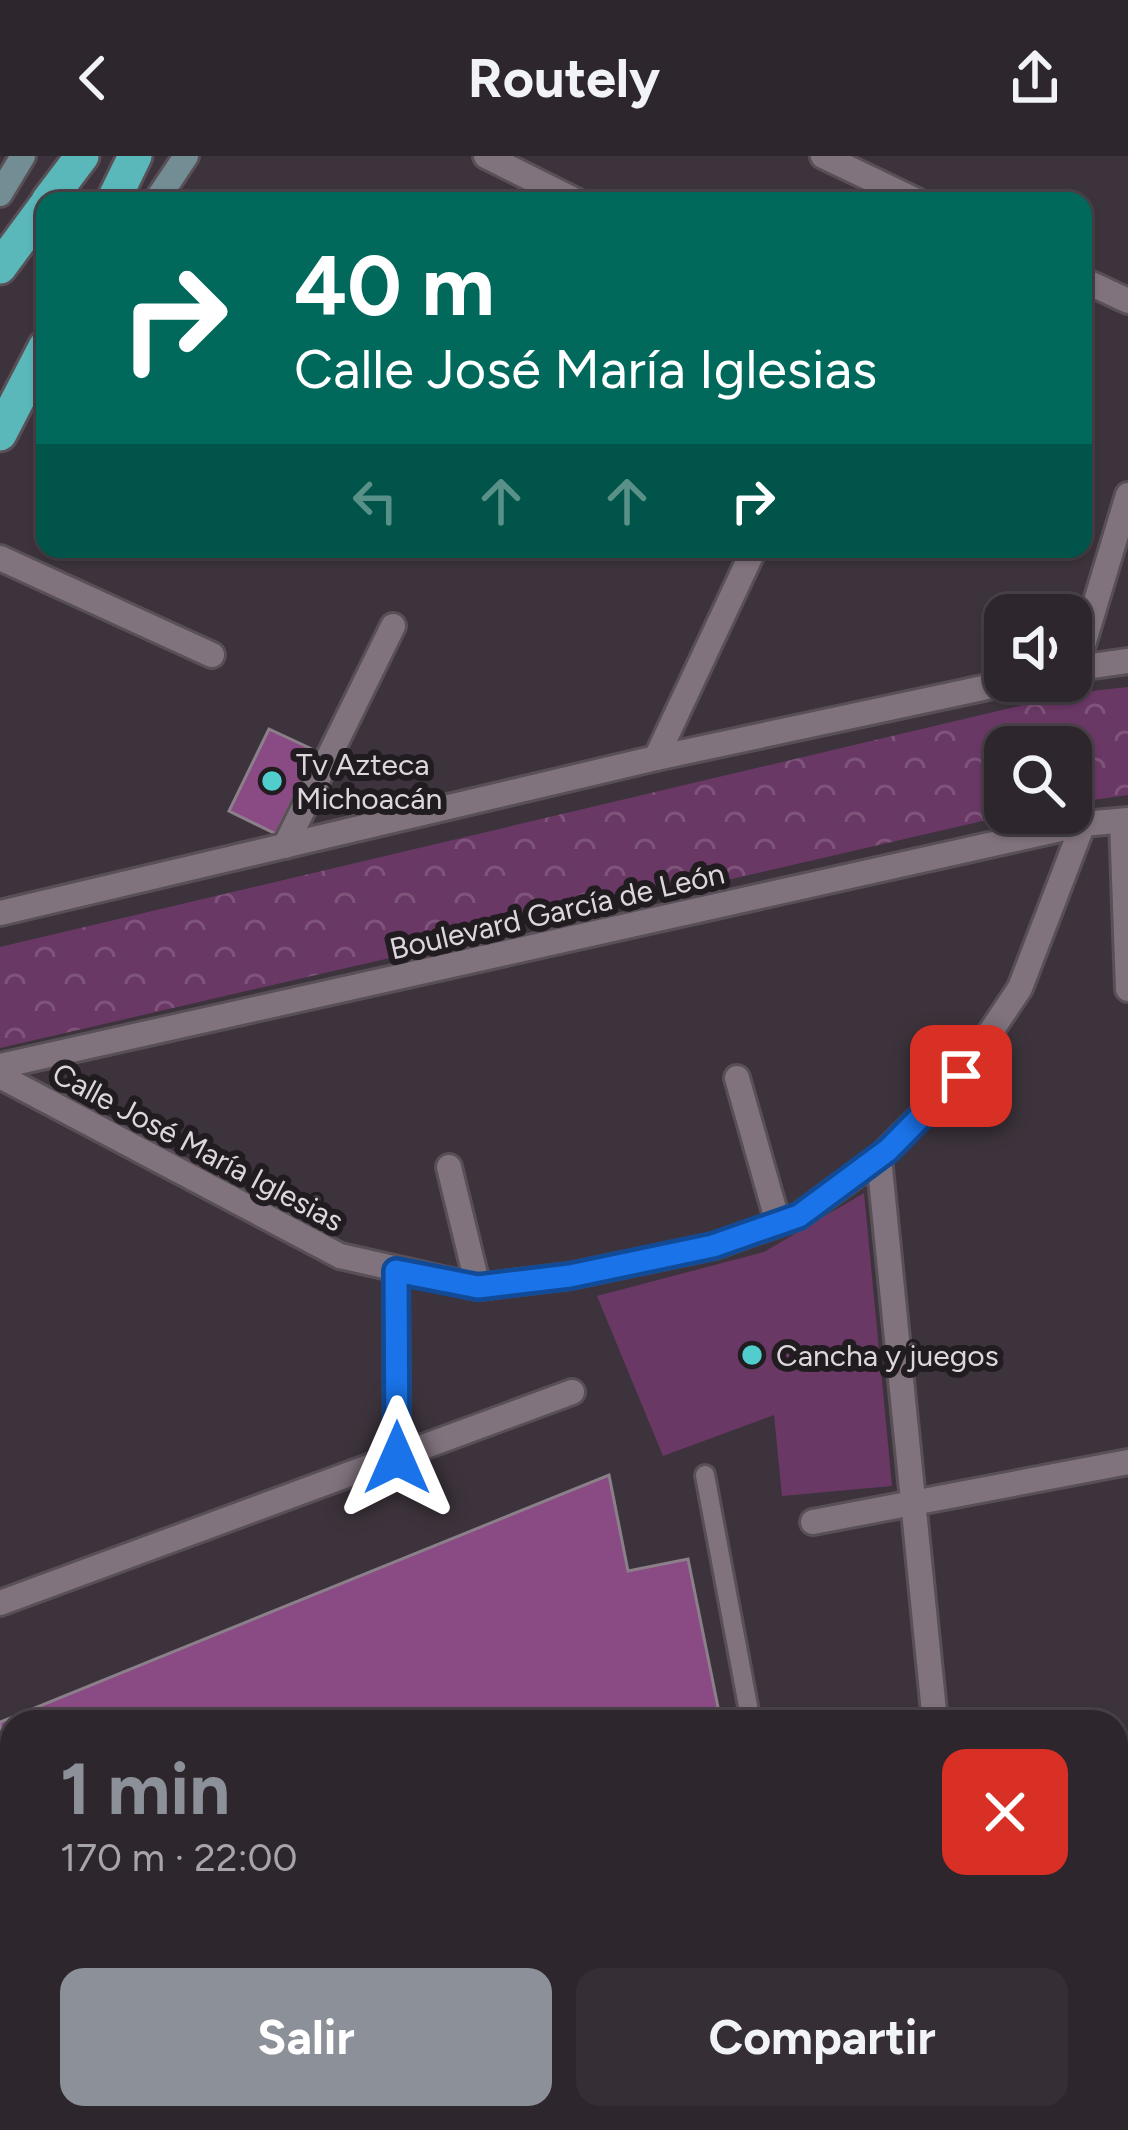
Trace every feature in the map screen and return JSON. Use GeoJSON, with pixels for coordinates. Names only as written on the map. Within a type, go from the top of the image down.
{"type":"FeatureCollection","features":[{"type":"Feature","properties":{"kind":"highway"},"geometry":{"type":"LineString","coordinates":[[55,192],[82,156]]}},
{"type":"Feature","properties":{"kind":"highway"},"geometry":{"type":"LineString","coordinates":[[118,192],[136,156]]}},
{"type":"Feature","properties":{"kind":"highway"},"geometry":{"type":"LineString","coordinates":[[0,267],[36,218]]}},
{"type":"Feature","properties":{"kind":"highway"},"geometry":{"type":"LineString","coordinates":[[7,423],[36,365]]}},
{"type":"Feature","properties":{"kind":"main road"},"geometry":{"type":"LineString","coordinates":[[0,194],[23,156]]}},
{"type":"Feature","properties":{"kind":"main road"},"geometry":{"type":"LineString","coordinates":[[162,192],[186,156]]}},
{"type":"Feature","properties":{"kind":"main road"},"geometry":{"type":"LineString","coordinates":[[7,423],[36,380]]}},
{"type":"Feature","properties":{"kind":"street"},"geometry":{"type":"LineString","coordinates":[[485,156],[558,192]]}},
{"type":"Feature","properties":{"kind":"street"},"geometry":{"type":"LineString","coordinates":[[823,156],[898,192]]}},
{"type":"Feature","properties":{"kind":"street"},"geometry":{"type":"LineString","coordinates":[[1092,284],[1128,301]]}},
{"type":"Feature","properties":{"kind":"street"},"geometry":{"type":"LineString","coordinates":[[1092,611],[1128,495]]}},
{"type":"Feature","properties":{"kind":"street"},"geometry":{"type":"LineString","coordinates":[[0,558],[212,655]]}},
{"type":"Feature","properties":{"kind":"street"},"geometry":{"type":"LineString","coordinates":[[656,758],[750,558]]}},
{"type":"Feature","properties":{"kind":"street"},"geometry":{"type":"LineString","coordinates":[[285,846],[393,626]]}},
{"type":"Feature","properties":{"kind":"street"},"geometry":{"type":"LineString","coordinates":[[1092,666],[1128,661]]}},
{"type":"Feature","properties":{"kind":"street"},"geometry":{"type":"LineString","coordinates":[[0,913],[656,758],[984,688]]}},
{"type":"Feature","properties":{"kind":"street"},"geometry":{"type":"LineString","coordinates":[[1125,820],[1128,988]]}},
{"type":"Feature","properties":{"kind":"street","name":"Boulevard García de León"},"geometry":{"type":"LineString","coordinates":[[1092,823],[1125,820]]}},
{"type":"Feature","properties":{"kind":"street","name":"Boulevard García de León"},"geometry":{"type":"LineString","coordinates":[[0,1066],[1038,834]]}},
{"type":"Feature","properties":{"kind":"street","name":"Calle José María Iglesias"},"geometry":{"type":"LineString","coordinates":[[0,1076],[340,1256],[396,1271],[478,1287],[570,1276],[713,1246],[799,1216],[879,1158],[961,1076],[1020,988],[1079,834]]}},
{"type":"Feature","properties":{"kind":"street"},"geometry":{"type":"LineString","coordinates":[[737,1078],[778,1223]]}},
{"type":"Feature","properties":{"kind":"street"},"geometry":{"type":"LineString","coordinates":[[879,1158],[934,1710]]}},
{"type":"Feature","properties":{"kind":"street"},"geometry":{"type":"LineString","coordinates":[[449,1167],[478,1287]]}},
{"type":"Feature","properties":{"kind":"street"},"geometry":{"type":"LineString","coordinates":[[396,1271],[397,1458]]}},
{"type":"Feature","properties":{"kind":"street"},"geometry":{"type":"LineString","coordinates":[[0,1603],[572,1392]]}},
{"type":"Feature","properties":{"kind":"street"},"geometry":{"type":"LineString","coordinates":[[813,1522],[1128,1462]]}},
{"type":"Feature","properties":{"kind":"lane"},"geometry":{"type":"LineString","coordinates":[[705,1475],[749,1710]]}},
{"type":"Feature","properties":{"kind":"green space"},"geometry":{"type":"Polygon","coordinates":[[[1128,687],[1128,795],[1092,800],[1092,726],[984,726],[984,821],[0,1048],[0,947],[1036,702],[1092,702],[1092,691],[1128,687]]]}},
{"type":"Feature","properties":{"kind":"green space","name":"Cancha y juegos"},"geometry":{"type":"Polygon","coordinates":[[[864,1193],[892,1486],[782,1496],[774,1415],[663,1456],[597,1296],[764,1252],[864,1193]]]}},
{"type":"Feature","properties":{"kind":"building","name":"Tv Azteca Michoacán"},"geometry":{"type":"Polygon","coordinates":[[[269,729],[316,751],[276,834],[229,811],[269,729]]]}},
{"type":"Feature","properties":{"kind":"building"},"geometry":{"type":"Polygon","coordinates":[[[609,1475],[628,1571],[688,1559],[719,1710],[30,1710],[609,1475]]]}},
{"type":"Feature","properties":{"kind":"place","name":"Tv Azteca Michoacán"},"geometry":{"type":"Point","coordinates":[272,781]}},
{"type":"Feature","properties":{"kind":"place","name":"Cancha y juegos"},"geometry":{"type":"Point","coordinates":[752,1355]}},
{"type":"Feature","properties":{"kind":"route"},"geometry":{"type":"LineString","coordinates":[[397,1458],[396,1271],[478,1287],[570,1276],[713,1246],[799,1216],[888,1150],[961,1076]]}}]}
